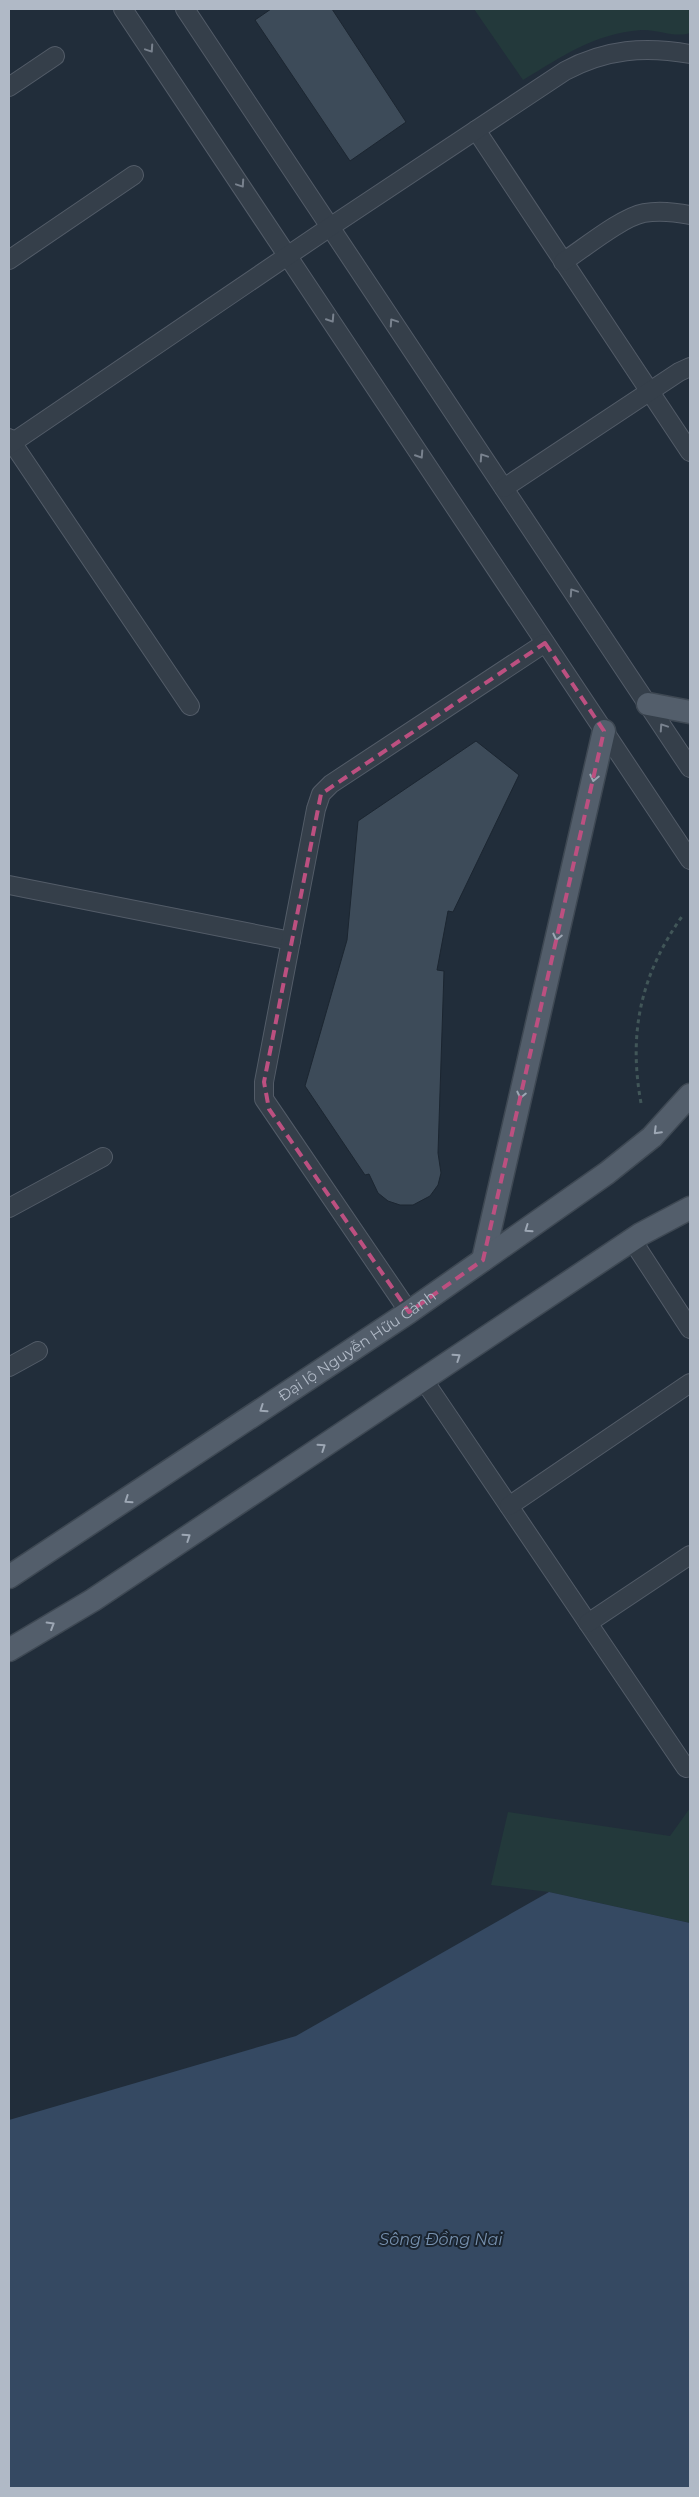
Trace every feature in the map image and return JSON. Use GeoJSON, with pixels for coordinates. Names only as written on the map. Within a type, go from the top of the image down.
{"type":"FeatureCollection","features":[{"type":"Feature","properties":{"kind":"main road"},"geometry":{"type":"LineString","coordinates":[[648,704],[690,712]]}},
{"type":"Feature","properties":{"kind":"main road"},"geometry":{"type":"LineString","coordinates":[[483,1260],[604,731]]}},
{"type":"Feature","properties":{"kind":"main road","name":"Đại lộ Nguyễn Hữu Cảnh"},"geometry":{"type":"LineString","coordinates":[[9,1576],[408,1312],[483,1260],[630,1156],[652,1137],[690,1095]]}},
{"type":"Feature","properties":{"kind":"main road"},"geometry":{"type":"LineString","coordinates":[[9,1650],[93,1600],[632,1240],[666,1219],[690,1208]]}},
{"type":"Feature","properties":{"kind":"street"},"geometry":{"type":"LineString","coordinates":[[123,9],[289,255],[544,643],[690,860]]}},
{"type":"Feature","properties":{"kind":"street"},"geometry":{"type":"LineString","coordinates":[[185,9],[690,768]]}},
{"type":"Feature","properties":{"kind":"street"},"geometry":{"type":"LineString","coordinates":[[190,706],[10,442],[476,130],[584,61],[633,49],[657,49],[690,54]]}},
{"type":"Feature","properties":{"kind":"street"},"geometry":{"type":"LineString","coordinates":[[9,87],[55,56]]}},
{"type":"Feature","properties":{"kind":"street"},"geometry":{"type":"LineString","coordinates":[[476,130],[690,452]]}},
{"type":"Feature","properties":{"kind":"street"},"geometry":{"type":"LineString","coordinates":[[9,260],[134,175]]}},
{"type":"Feature","properties":{"kind":"street"},"geometry":{"type":"LineString","coordinates":[[563,262],[627,220],[642,213],[658,211],[690,215]]}},
{"type":"Feature","properties":{"kind":"street"},"geometry":{"type":"LineString","coordinates":[[504,488],[679,372],[690,367]]}},
{"type":"Feature","properties":{"kind":"street"},"geometry":{"type":"LineString","coordinates":[[408,1312],[264,1099],[264,1082],[316,808],[326,788],[544,643]]}},
{"type":"Feature","properties":{"kind":"street"},"geometry":{"type":"LineString","coordinates":[[9,885],[291,941]]}},
{"type":"Feature","properties":{"kind":"street"},"geometry":{"type":"LineString","coordinates":[[9,1208],[103,1157]]}},
{"type":"Feature","properties":{"kind":"street"},"geometry":{"type":"LineString","coordinates":[[632,1240],[690,1329]]}},
{"type":"Feature","properties":{"kind":"street"},"geometry":{"type":"LineString","coordinates":[[9,1367],[38,1351]]}},
{"type":"Feature","properties":{"kind":"street"},"geometry":{"type":"LineString","coordinates":[[423,1380],[686,1768]]}},
{"type":"Feature","properties":{"kind":"street"},"geometry":{"type":"LineString","coordinates":[[509,1506],[690,1383]]}},
{"type":"Feature","properties":{"kind":"street"},"geometry":{"type":"LineString","coordinates":[[588,1623],[690,1555]]}},
{"type":"Feature","properties":{"kind":"path"},"geometry":{"type":"LineString","coordinates":[[641,1103],[636,1051],[639,1010],[644,989],[659,952],[683,915]]}},
{"type":"Feature","properties":{"kind":"highlighted area"},"geometry":{"type":"Polygon","coordinates":[[[545,643],[604,731],[483,1260],[409,1312],[269,1109],[264,1082],[321,794],[545,643]]]}},
{"type":"Feature","properties":{"kind":"green space"},"geometry":{"type":"Polygon","coordinates":[[[474,9],[690,9],[690,33],[672,34],[641,30],[608,36],[579,48],[523,80],[474,9]]]}},
{"type":"Feature","properties":{"kind":"green space"},"geometry":{"type":"Polygon","coordinates":[[[690,1808],[690,1923],[549,1892],[491,1885],[508,1812],[670,1836],[690,1808]]]}},
{"type":"Feature","properties":{"kind":"water","name":"Sông Đồng Nai"},"geometry":{"type":"Polygon","coordinates":[[[549,1892],[690,1923],[690,2488],[9,2488],[9,2120],[296,2036],[549,1892]]]}},
{"type":"Feature","properties":{"kind":"building"},"geometry":{"type":"Polygon","coordinates":[[[271,9],[332,9],[406,122],[350,161],[255,20],[271,9]]]}},
{"type":"Feature","properties":{"kind":"building"},"geometry":{"type":"Polygon","coordinates":[[[476,741],[519,775],[453,912],[448,911],[437,970],[444,971],[438,1153],[441,1173],[438,1185],[430,1196],[413,1205],[400,1205],[388,1201],[378,1193],[369,1174],[365,1175],[305,1086],[347,940],[358,821],[476,741]]]}}]}
